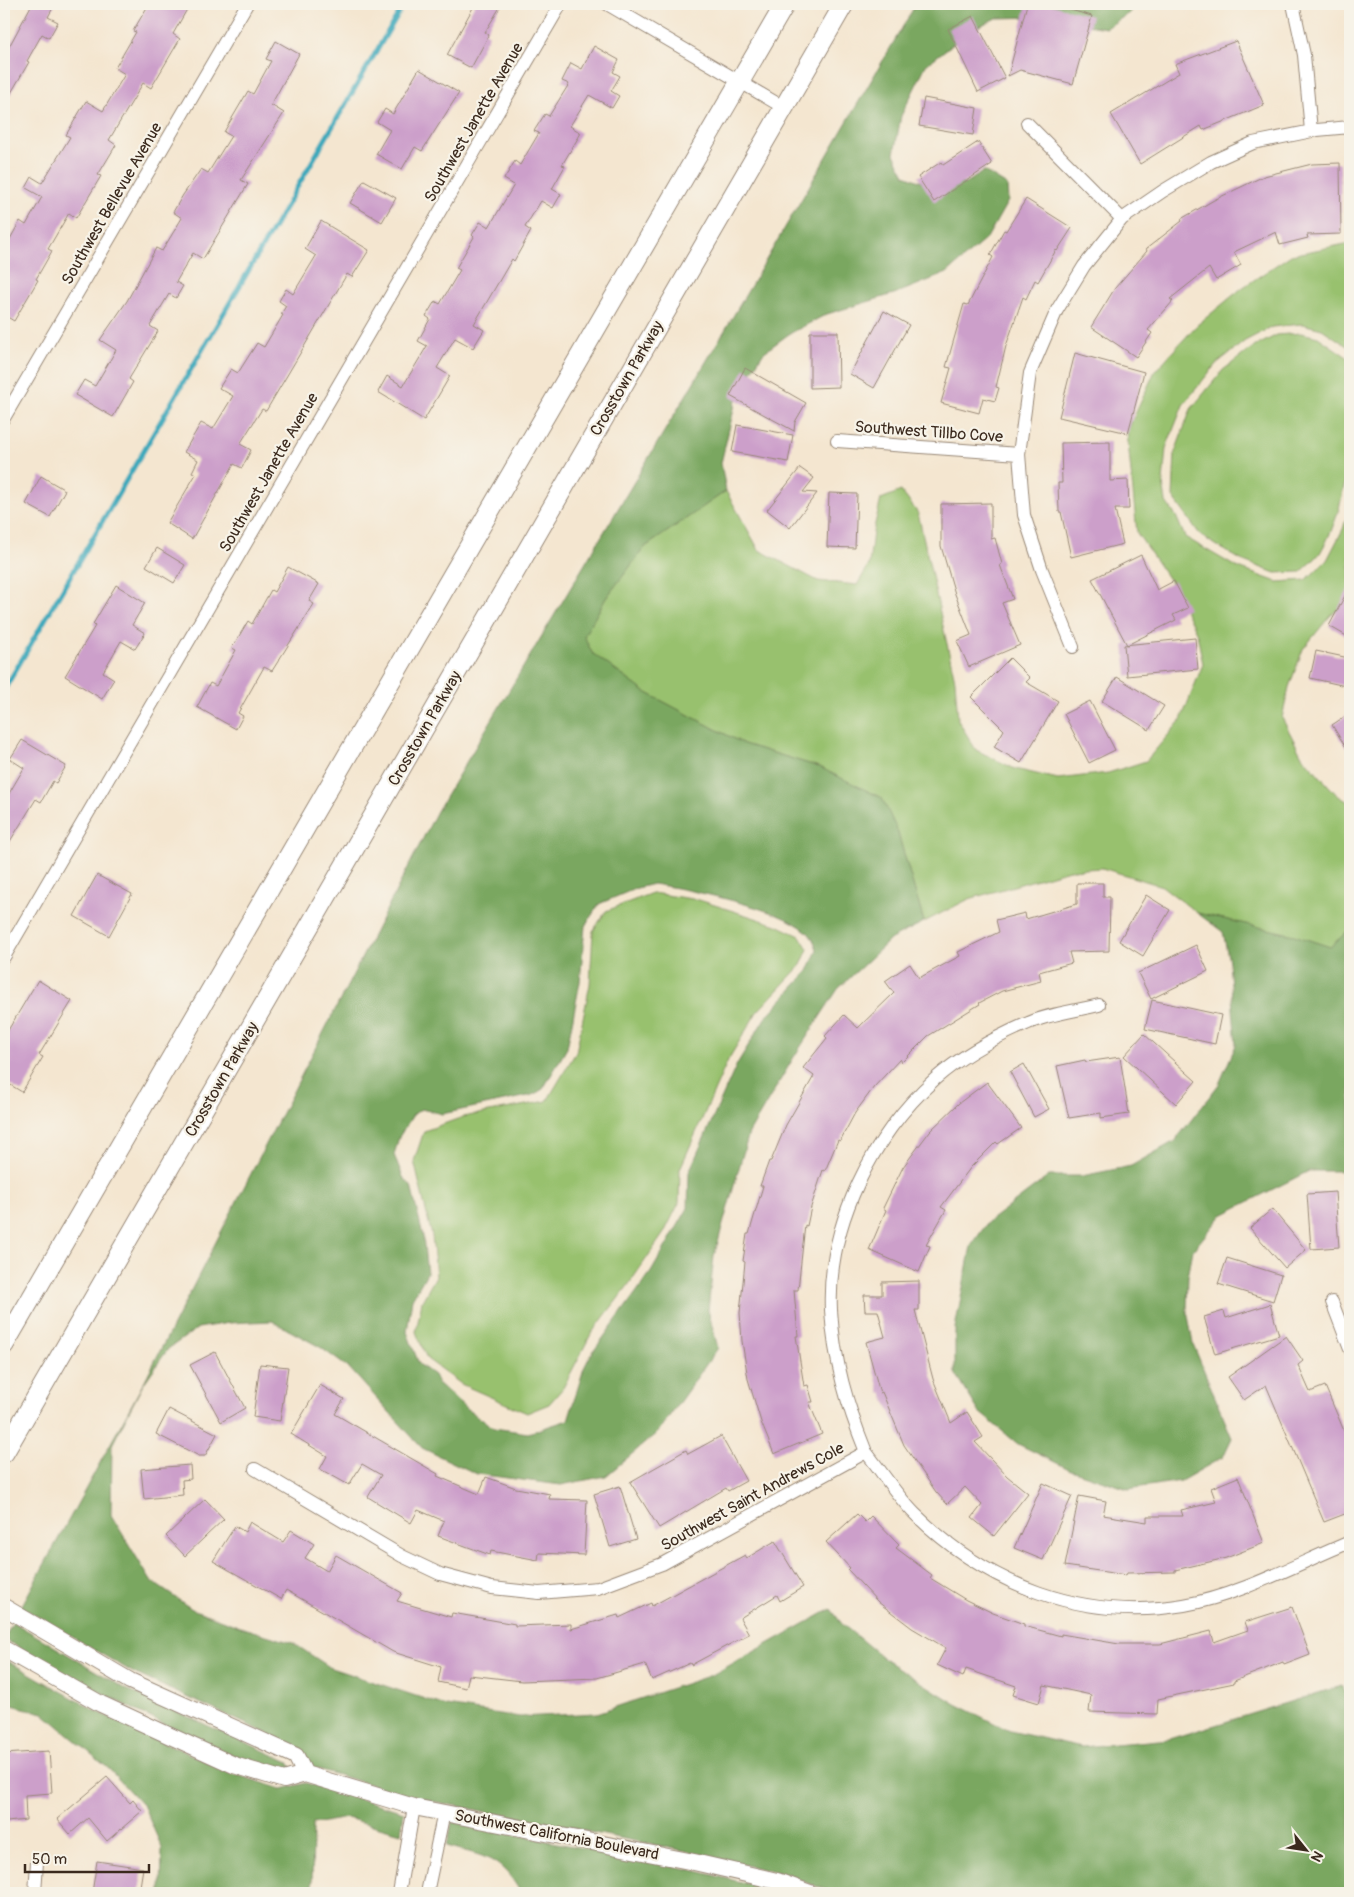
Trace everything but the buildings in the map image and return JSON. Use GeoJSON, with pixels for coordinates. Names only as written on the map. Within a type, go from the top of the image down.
{"type":"FeatureCollection","features":[{"type":"Feature","properties":{"kind":"main road"},"geometry":{"type":"LineString","coordinates":[[4,1344],[785,4]]}},
{"type":"Feature","properties":{"kind":"main road","name":"Crosstown Parkway"},"geometry":{"type":"LineString","coordinates":[[4,1453],[844,4]]}},
{"type":"Feature","properties":{"kind":"street","name":"Southwest Bellevue Avenue"},"geometry":{"type":"LineString","coordinates":[[4,418],[246,4]]}},
{"type":"Feature","properties":{"kind":"street","name":"Southwest Janette Avenue"},"geometry":{"type":"LineString","coordinates":[[4,957],[561,4]]}},
{"type":"Feature","properties":{"kind":"street"},"geometry":{"type":"LineString","coordinates":[[607,4],[783,107]]}},
{"type":"Feature","properties":{"kind":"street"},"geometry":{"type":"LineString","coordinates":[[1293,4],[1304,55],[1312,131]]}},
{"type":"Feature","properties":{"kind":"street"},"geometry":{"type":"LineString","coordinates":[[1028,123],[1122,219]]}},
{"type":"Feature","properties":{"kind":"street"},"geometry":{"type":"LineString","coordinates":[[1073,647],[1042,570],[1024,515],[1019,454],[1030,373],[1057,310],[1084,266],[1122,219],[1211,162],[1253,143],[1312,131],[1350,127]]}},
{"type":"Feature","properties":{"kind":"street","name":"Southwest Tillbo Cove"},"geometry":{"type":"LineString","coordinates":[[837,441],[1019,454]]}},
{"type":"Feature","properties":{"kind":"street"},"geometry":{"type":"LineString","coordinates":[[866,1452],[846,1404],[836,1355],[831,1308],[834,1258],[850,1202],[869,1162],[912,1103],[936,1078],[984,1045],[1028,1023],[1099,1005]]}},
{"type":"Feature","properties":{"kind":"street"},"geometry":{"type":"LineString","coordinates":[[1332,1302],[1350,1349]]}},
{"type":"Feature","properties":{"kind":"street","name":"Southwest Saint Andrews Cole"},"geometry":{"type":"LineString","coordinates":[[254,1469],[402,1556],[440,1574],[492,1588],[539,1592],[598,1588],[662,1564],[866,1452],[914,1514],[967,1558],[1031,1592],[1086,1606],[1129,1609],[1184,1605],[1239,1589],[1350,1542]]}},
{"type":"Feature","properties":{"kind":"street"},"geometry":{"type":"LineString","coordinates":[[4,1607],[130,1681],[296,1756],[305,1774]]}},
{"type":"Feature","properties":{"kind":"street","name":"Southwest California Boulevard"},"geometry":{"type":"LineString","coordinates":[[4,1649],[101,1704],[234,1765],[284,1780],[305,1774],[414,1806],[694,1862],[777,1882],[810,1893]]}},
{"type":"Feature","properties":{"kind":"street"},"geometry":{"type":"LineString","coordinates":[[399,1893],[414,1806]]}},
{"type":"Feature","properties":{"kind":"street"},"geometry":{"type":"LineString","coordinates":[[428,1893],[444,1812]]}},
{"type":"Feature","properties":{"kind":"street"},"geometry":{"type":"LineString","coordinates":[[35,1893],[37,1862]]}},
{"type":"Feature","properties":{"kind":"green space"},"geometry":{"type":"Polygon","coordinates":[[[916,4],[1129,4],[1131,12],[1106,28],[1035,17],[996,18],[971,30],[926,65],[901,116],[894,154],[905,175],[926,184],[965,184],[984,171],[1007,185],[1008,201],[987,238],[947,273],[897,293],[827,314],[789,334],[763,353],[737,396],[721,463],[726,491],[645,547],[606,598],[584,636],[592,653],[645,692],[744,744],[819,767],[882,798],[897,830],[924,922],[891,939],[838,989],[794,1057],[749,1133],[714,1256],[708,1310],[718,1348],[658,1432],[606,1476],[561,1485],[477,1474],[422,1448],[350,1369],[320,1347],[272,1321],[229,1323],[198,1328],[168,1349],[142,1386],[437,811],[725,330],[916,4]],[[653,884],[637,888],[599,904],[585,926],[580,982],[567,1048],[543,1089],[533,1095],[442,1114],[421,1109],[413,1115],[399,1137],[394,1155],[403,1177],[411,1186],[423,1236],[427,1273],[412,1299],[407,1332],[419,1364],[434,1375],[437,1382],[467,1409],[494,1428],[528,1433],[568,1420],[584,1368],[590,1356],[651,1272],[688,1208],[689,1172],[737,1064],[765,1018],[808,971],[817,950],[816,945],[806,931],[776,915],[756,907],[710,895],[653,884]]]}},
{"type":"Feature","properties":{"kind":"green space"},"geometry":{"type":"Polygon","coordinates":[[[1350,243],[1350,348],[1322,329],[1302,324],[1272,327],[1245,341],[1216,364],[1183,405],[1166,448],[1163,482],[1166,502],[1176,516],[1185,537],[1236,567],[1277,582],[1306,580],[1327,560],[1343,529],[1350,506],[1350,599],[1330,616],[1303,649],[1289,687],[1282,718],[1302,756],[1337,795],[1350,803],[1350,929],[1330,947],[1294,935],[1197,913],[1162,886],[1102,868],[1069,870],[969,899],[924,922],[897,830],[819,767],[744,744],[645,692],[592,653],[584,636],[606,598],[645,547],[726,491],[759,550],[818,581],[857,585],[869,565],[873,532],[881,499],[901,491],[918,513],[955,680],[958,720],[976,750],[1015,769],[1058,779],[1108,773],[1146,761],[1181,720],[1203,664],[1197,634],[1172,584],[1137,533],[1127,432],[1155,371],[1196,326],[1242,288],[1291,255],[1350,243]]]}},
{"type":"Feature","properties":{"kind":"green space"},"geometry":{"type":"Polygon","coordinates":[[[1301,333],[1318,337],[1350,359],[1348,459],[1339,508],[1331,531],[1320,553],[1301,572],[1275,573],[1241,560],[1201,536],[1173,497],[1175,452],[1191,409],[1223,370],[1252,348],[1277,335],[1301,333]]]}},
{"type":"Feature","properties":{"kind":"green space"},"geometry":{"type":"Polygon","coordinates":[[[652,893],[699,900],[777,925],[800,936],[808,949],[801,965],[757,1012],[728,1060],[680,1169],[679,1203],[664,1233],[627,1287],[591,1334],[563,1388],[549,1404],[527,1413],[461,1384],[427,1359],[416,1332],[422,1301],[436,1276],[432,1236],[414,1161],[424,1131],[463,1117],[547,1101],[576,1052],[590,984],[593,931],[606,911],[652,893]]]}},
{"type":"Feature","properties":{"kind":"green space"},"geometry":{"type":"Polygon","coordinates":[[[1197,913],[1294,935],[1330,947],[1350,929],[1350,1171],[1309,1171],[1222,1215],[1193,1250],[1188,1276],[1187,1310],[1193,1344],[1232,1438],[1223,1457],[1181,1481],[1128,1489],[1071,1470],[1018,1444],[979,1412],[955,1373],[955,1328],[971,1246],[988,1222],[1049,1176],[1082,1176],[1131,1166],[1175,1141],[1219,1084],[1236,1045],[1229,962],[1223,932],[1197,913]]]}},
{"type":"Feature","properties":{"kind":"green space"},"geometry":{"type":"Polygon","coordinates":[[[142,1386],[112,1445],[111,1515],[151,1581],[192,1609],[246,1629],[293,1643],[331,1668],[446,1706],[520,1717],[597,1713],[712,1675],[831,1609],[842,1624],[887,1661],[956,1704],[1010,1731],[1082,1747],[1170,1739],[1341,1686],[1350,1698],[1350,1893],[836,1893],[778,1873],[696,1853],[416,1798],[311,1767],[299,1748],[134,1673],[21,1607],[142,1386]]]}},
{"type":"Feature","properties":{"kind":"green space"},"geometry":{"type":"Polygon","coordinates":[[[13,1622],[126,1689],[289,1762],[292,1768],[270,1767],[237,1756],[195,1739],[104,1694],[4,1639],[13,1622]]]}},
{"type":"Feature","properties":{"kind":"green space"},"geometry":{"type":"Polygon","coordinates":[[[4,1659],[98,1712],[231,1773],[282,1789],[306,1783],[404,1812],[401,1833],[347,1818],[313,1824],[312,1893],[161,1893],[162,1848],[144,1807],[109,1769],[43,1713],[4,1703],[4,1659]]]}},
{"type":"Feature","properties":{"kind":"green space"},"geometry":{"type":"Polygon","coordinates":[[[452,1822],[693,1870],[784,1893],[521,1893],[506,1872],[498,1865],[482,1856],[447,1846],[452,1822]]]}},
{"type":"Feature","properties":{"kind":"waterway"},"geometry":{"type":"LineString","coordinates":[[4,690],[404,4]]}}]}
